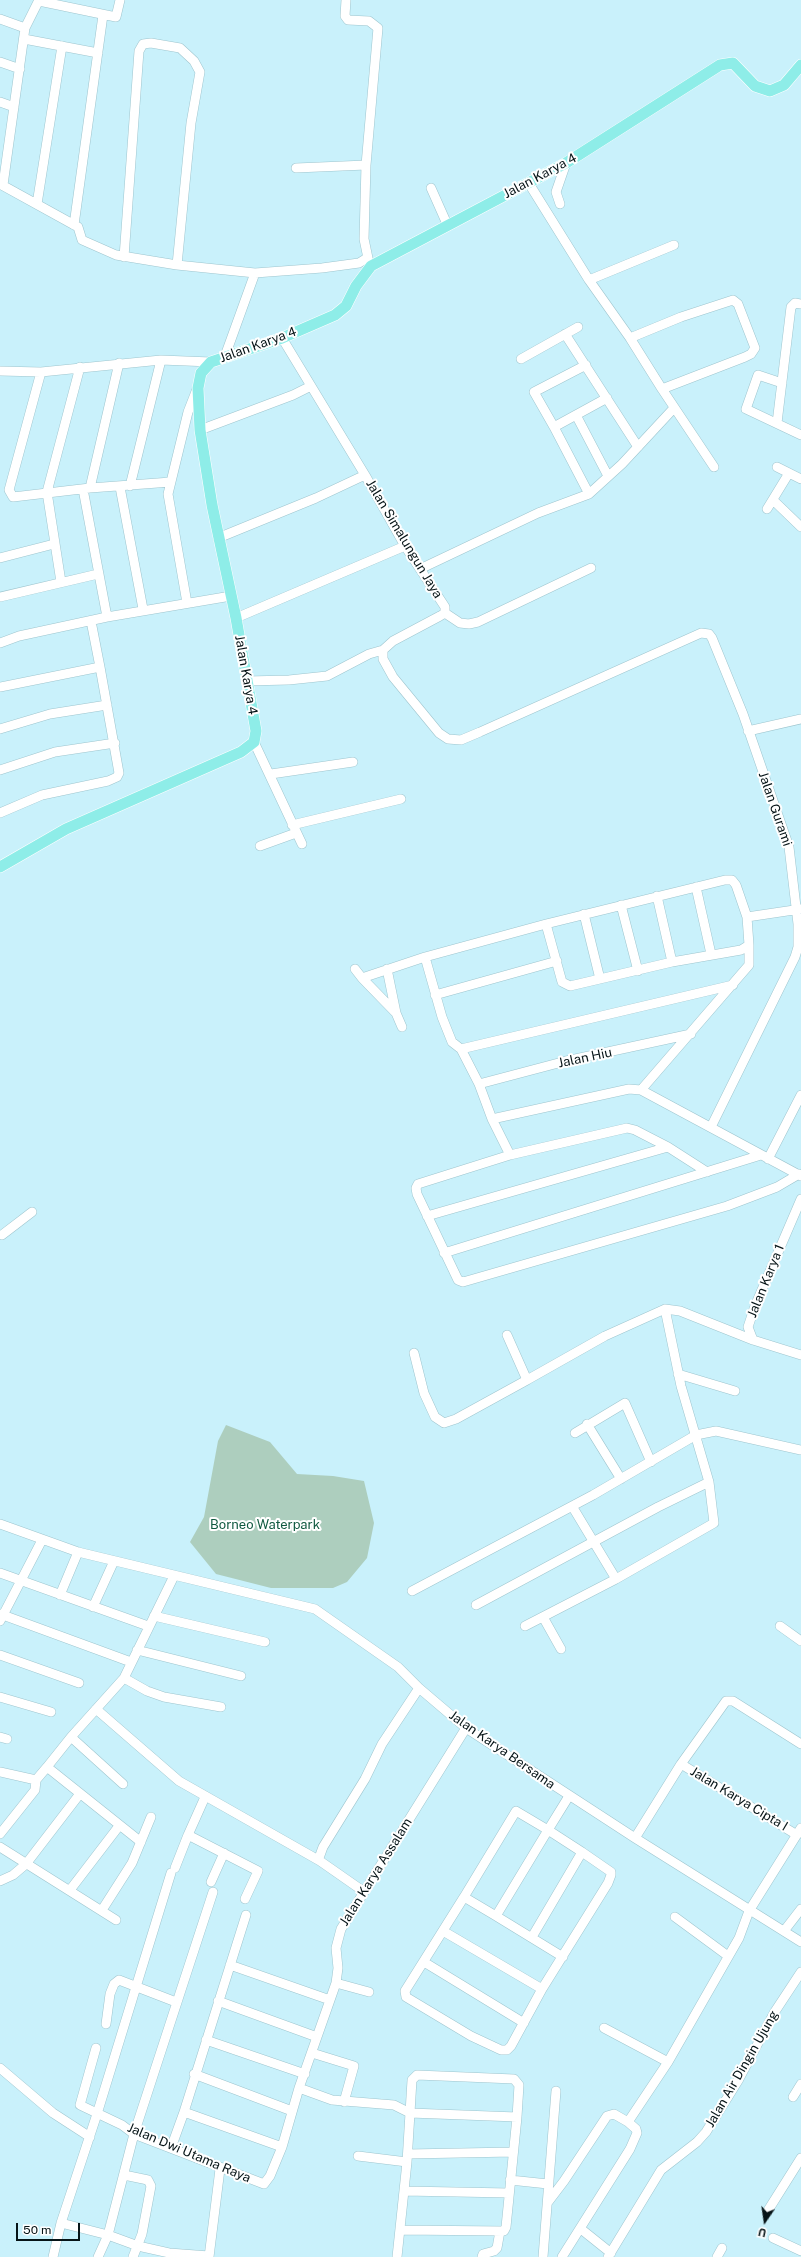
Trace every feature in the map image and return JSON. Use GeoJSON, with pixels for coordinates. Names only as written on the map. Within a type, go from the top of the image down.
{"type":"FeatureCollection","features":[{"type":"Feature","properties":{"kind":"main road","name":"Jalan Karya 4"},"geometry":{"type":"LineString","coordinates":[[254,742],[256,731],[236,618],[218,538],[200,430],[198,388],[201,373],[211,362],[225,356],[282,338],[341,311],[369,262],[566,163],[720,64],[733,62],[754,86],[770,91],[784,85],[801,65]]}},
{"type":"Feature","properties":{"kind":"main road"},"geometry":{"type":"LineString","coordinates":[[0,867],[66,829],[241,752],[254,742]]}},
{"type":"Feature","properties":{"kind":"street"},"geometry":{"type":"LineString","coordinates":[[120,0],[116,17],[39,0],[25,28],[14,107],[4,144],[1,185],[78,227],[82,240],[93,247],[124,257],[177,265],[255,273],[322,268],[369,262],[364,239],[366,165],[378,28],[369,21],[348,20],[345,16],[346,0]]}},
{"type":"Feature","properties":{"kind":"street"},"geometry":{"type":"LineString","coordinates":[[74,225],[103,15]]}},
{"type":"Feature","properties":{"kind":"street"},"geometry":{"type":"LineString","coordinates":[[0,19],[25,28]]}},
{"type":"Feature","properties":{"kind":"street"},"geometry":{"type":"LineString","coordinates":[[24,39],[98,53]]}},
{"type":"Feature","properties":{"kind":"street"},"geometry":{"type":"LineString","coordinates":[[124,257],[139,51],[143,44],[152,43],[180,48],[194,61],[200,72],[190,130],[177,265]]}},
{"type":"Feature","properties":{"kind":"street"},"geometry":{"type":"LineString","coordinates":[[37,204],[62,46]]}},
{"type":"Feature","properties":{"kind":"street"},"geometry":{"type":"LineString","coordinates":[[0,62],[20,69]]}},
{"type":"Feature","properties":{"kind":"street"},"geometry":{"type":"LineString","coordinates":[[0,102],[14,107]]}},
{"type":"Feature","properties":{"kind":"street"},"geometry":{"type":"LineString","coordinates":[[560,204],[556,192],[566,163]]}},
{"type":"Feature","properties":{"kind":"street"},"geometry":{"type":"LineString","coordinates":[[296,168],[366,165]]}},
{"type":"Feature","properties":{"kind":"street"},"geometry":{"type":"LineString","coordinates":[[528,182],[589,280],[630,338],[714,468]]}},
{"type":"Feature","properties":{"kind":"street"},"geometry":{"type":"LineString","coordinates":[[432,188],[447,224]]}},
{"type":"Feature","properties":{"kind":"street"},"geometry":{"type":"LineString","coordinates":[[589,280],[674,245]]}},
{"type":"Feature","properties":{"kind":"street"},"geometry":{"type":"LineString","coordinates":[[225,356],[255,273]]}},
{"type":"Feature","properties":{"kind":"street"},"geometry":{"type":"LineString","coordinates":[[630,338],[730,300],[735,300],[738,304],[755,348],[754,351],[745,357],[662,389]]}},
{"type":"Feature","properties":{"kind":"street"},"geometry":{"type":"LineString","coordinates":[[777,423],[791,307],[795,303],[801,304]]}},
{"type":"Feature","properties":{"kind":"street"},"geometry":{"type":"LineString","coordinates":[[521,359],[578,327]]}},
{"type":"Feature","properties":{"kind":"street"},"geometry":{"type":"LineString","coordinates":[[565,334],[638,447]]}},
{"type":"Feature","properties":{"kind":"street","name":"Jalan Simalungun Jaya"},"geometry":{"type":"LineString","coordinates":[[247,681],[289,680],[327,676],[369,654],[383,650],[394,641],[445,613],[445,607],[405,546],[365,475],[282,338]]}},
{"type":"Feature","properties":{"kind":"street"},"geometry":{"type":"LineString","coordinates":[[0,371],[41,372],[161,360],[211,362]]}},
{"type":"Feature","properties":{"kind":"street"},"geometry":{"type":"LineString","coordinates":[[130,486],[161,360]]}},
{"type":"Feature","properties":{"kind":"street"},"geometry":{"type":"LineString","coordinates":[[107,617],[98,574],[86,488],[120,363]]}},
{"type":"Feature","properties":{"kind":"street"},"geometry":{"type":"LineString","coordinates":[[586,366],[534,392],[589,494]]}},
{"type":"Feature","properties":{"kind":"street"},"geometry":{"type":"LineString","coordinates":[[61,582],[47,492],[80,367]]}},
{"type":"Feature","properties":{"kind":"street"},"geometry":{"type":"LineString","coordinates":[[41,372],[10,490],[13,497],[18,498],[47,492],[86,488],[171,482]]}},
{"type":"Feature","properties":{"kind":"street"},"geometry":{"type":"LineString","coordinates":[[782,384],[758,375],[746,409],[801,435]]}},
{"type":"Feature","properties":{"kind":"street"},"geometry":{"type":"LineString","coordinates":[[200,430],[293,395],[311,386]]}},
{"type":"Feature","properties":{"kind":"street"},"geometry":{"type":"LineString","coordinates":[[187,603],[168,494],[188,412],[198,388]]}},
{"type":"Feature","properties":{"kind":"street"},"geometry":{"type":"LineString","coordinates":[[554,427],[607,398]]}},
{"type":"Feature","properties":{"kind":"street"},"geometry":{"type":"LineString","coordinates":[[420,569],[538,513],[589,494],[638,447],[674,408]]}},
{"type":"Feature","properties":{"kind":"street"},"geometry":{"type":"LineString","coordinates":[[576,415],[608,476]]}},
{"type":"Feature","properties":{"kind":"street"},"geometry":{"type":"LineString","coordinates":[[777,467],[801,478]]}},
{"type":"Feature","properties":{"kind":"street"},"geometry":{"type":"LineString","coordinates":[[767,509],[789,473]]}},
{"type":"Feature","properties":{"kind":"street"},"geometry":{"type":"LineString","coordinates":[[218,538],[316,498],[365,475]]}},
{"type":"Feature","properties":{"kind":"street"},"geometry":{"type":"LineString","coordinates":[[120,486],[143,610]]}},
{"type":"Feature","properties":{"kind":"street"},"geometry":{"type":"LineString","coordinates":[[773,500],[799,524]]}},
{"type":"Feature","properties":{"kind":"street"},"geometry":{"type":"LineString","coordinates":[[0,558],[54,544]]}},
{"type":"Feature","properties":{"kind":"street"},"geometry":{"type":"LineString","coordinates":[[236,618],[405,546]]}},
{"type":"Feature","properties":{"kind":"street"},"geometry":{"type":"LineString","coordinates":[[445,613],[460,624],[478,622],[591,568]]}},
{"type":"Feature","properties":{"kind":"street"},"geometry":{"type":"LineString","coordinates":[[0,597],[98,574]]}},
{"type":"Feature","properties":{"kind":"street"},"geometry":{"type":"LineString","coordinates":[[0,643],[19,636],[107,617],[231,596]]}},
{"type":"Feature","properties":{"kind":"street"},"geometry":{"type":"LineString","coordinates":[[0,813],[42,795],[117,777],[119,773],[108,705],[91,621]]}},
{"type":"Feature","properties":{"kind":"street","name":"Jalan Gurami"},"geometry":{"type":"LineString","coordinates":[[383,650],[383,659],[393,677],[439,732],[454,741],[480,732],[700,632],[709,634],[712,638],[748,731],[789,847],[799,909],[798,957],[711,1127]]}},
{"type":"Feature","properties":{"kind":"street"},"geometry":{"type":"LineString","coordinates":[[0,688],[100,667]]}},
{"type":"Feature","properties":{"kind":"street"},"geometry":{"type":"LineString","coordinates":[[0,729],[50,714],[108,705]]}},
{"type":"Feature","properties":{"kind":"street"},"geometry":{"type":"LineString","coordinates":[[748,731],[801,719]]}},
{"type":"Feature","properties":{"kind":"street"},"geometry":{"type":"LineString","coordinates":[[254,742],[271,774],[294,829],[302,844]]}},
{"type":"Feature","properties":{"kind":"street"},"geometry":{"type":"LineString","coordinates":[[0,770],[55,752],[115,743]]}},
{"type":"Feature","properties":{"kind":"street"},"geometry":{"type":"LineString","coordinates":[[271,774],[353,762]]}},
{"type":"Feature","properties":{"kind":"street"},"geometry":{"type":"LineString","coordinates":[[260,846],[294,829],[400,799]]}},
{"type":"Feature","properties":{"kind":"street"},"geometry":{"type":"LineString","coordinates":[[362,978],[424,957],[546,924],[657,896],[732,880],[736,885],[747,917],[749,965],[692,1034],[641,1090]]}},
{"type":"Feature","properties":{"kind":"street"},"geometry":{"type":"LineString","coordinates":[[696,887],[711,954]]}},
{"type":"Feature","properties":{"kind":"street"},"geometry":{"type":"LineString","coordinates":[[657,896],[672,962]]}},
{"type":"Feature","properties":{"kind":"street"},"geometry":{"type":"LineString","coordinates":[[622,905],[638,971]]}},
{"type":"Feature","properties":{"kind":"street"},"geometry":{"type":"LineString","coordinates":[[747,917],[799,909]]}},
{"type":"Feature","properties":{"kind":"street"},"geometry":{"type":"LineString","coordinates":[[584,914],[600,979]]}},
{"type":"Feature","properties":{"kind":"street"},"geometry":{"type":"LineString","coordinates":[[546,924],[562,982],[570,986],[672,962],[741,950],[749,945]]}},
{"type":"Feature","properties":{"kind":"street"},"geometry":{"type":"LineString","coordinates":[[424,957],[435,995],[452,1042],[461,1050],[479,1084],[492,1119],[510,1155]]}},
{"type":"Feature","properties":{"kind":"street"},"geometry":{"type":"LineString","coordinates":[[435,995],[557,961]]}},
{"type":"Feature","properties":{"kind":"street"},"geometry":{"type":"LineString","coordinates":[[355,969],[396,1013]]}},
{"type":"Feature","properties":{"kind":"street"},"geometry":{"type":"LineString","coordinates":[[388,969],[396,1013],[402,1027]]}},
{"type":"Feature","properties":{"kind":"street"},"geometry":{"type":"LineString","coordinates":[[461,1050],[733,985]]}},
{"type":"Feature","properties":{"kind":"street","name":"Jalan Hiu"},"geometry":{"type":"LineString","coordinates":[[479,1084],[566,1061],[692,1034]]}},
{"type":"Feature","properties":{"kind":"street"},"geometry":{"type":"LineString","coordinates":[[492,1119],[629,1089],[641,1090],[800,1175]]}},
{"type":"Feature","properties":{"kind":"street"},"geometry":{"type":"LineString","coordinates":[[444,1253],[706,1172],[764,1157],[801,1095]]}},
{"type":"Feature","properties":{"kind":"street"},"geometry":{"type":"LineString","coordinates":[[706,1172],[668,1147],[635,1130],[627,1128],[510,1155],[418,1184],[416,1194],[444,1253],[458,1280],[461,1282],[472,1281],[727,1206],[777,1187],[800,1175]]}},
{"type":"Feature","properties":{"kind":"street"},"geometry":{"type":"LineString","coordinates":[[427,1216],[668,1147]]}},
{"type":"Feature","properties":{"kind":"street","name":"Jalan Karya 1"},"geometry":{"type":"LineString","coordinates":[[753,1340],[748,1327],[750,1320],[801,1199]]}},
{"type":"Feature","properties":{"kind":"street"},"geometry":{"type":"LineString","coordinates":[[1,1234],[32,1212]]}},
{"type":"Feature","properties":{"kind":"street"},"geometry":{"type":"LineString","coordinates":[[525,1626],[616,1579],[712,1525],[715,1519],[709,1482],[678,1374],[665,1309]]}},
{"type":"Feature","properties":{"kind":"street"},"geometry":{"type":"LineString","coordinates":[[414,1353],[424,1393],[435,1417],[444,1423],[456,1419],[604,1336],[665,1309],[680,1311],[753,1340],[801,1355]]}},
{"type":"Feature","properties":{"kind":"street"},"geometry":{"type":"LineString","coordinates":[[507,1335],[527,1380]]}},
{"type":"Feature","properties":{"kind":"street"},"geometry":{"type":"LineString","coordinates":[[678,1374],[735,1391]]}},
{"type":"Feature","properties":{"kind":"street"},"geometry":{"type":"LineString","coordinates":[[575,1433],[587,1424],[625,1403],[651,1462]]}},
{"type":"Feature","properties":{"kind":"street"},"geometry":{"type":"LineString","coordinates":[[587,1424],[621,1479]]}},
{"type":"Feature","properties":{"kind":"street"},"geometry":{"type":"LineString","coordinates":[[412,1591],[572,1506],[696,1436],[716,1431],[801,1450]]}},
{"type":"Feature","properties":{"kind":"street"},"geometry":{"type":"LineString","coordinates":[[476,1605],[709,1482]]}},
{"type":"Feature","properties":{"kind":"street"},"geometry":{"type":"LineString","coordinates":[[572,1506],[616,1579]]}},
{"type":"Feature","properties":{"kind":"street","name":"Jalan Karya Bersama"},"geometry":{"type":"LineString","coordinates":[[0,1524],[78,1552],[315,1609],[398,1667],[419,1688],[466,1728],[749,1911],[801,1942]]}},
{"type":"Feature","properties":{"kind":"street"},"geometry":{"type":"LineString","coordinates":[[42,1540],[1,1616],[131,1662]]}},
{"type":"Feature","properties":{"kind":"street"},"geometry":{"type":"LineString","coordinates":[[60,1595],[78,1552]]}},
{"type":"Feature","properties":{"kind":"street"},"geometry":{"type":"LineString","coordinates":[[93,1607],[114,1561]]}},
{"type":"Feature","properties":{"kind":"street"},"geometry":{"type":"LineString","coordinates":[[0,1573],[148,1626]]}},
{"type":"Feature","properties":{"kind":"street"},"geometry":{"type":"LineString","coordinates":[[0,1834],[35,1790],[36,1780],[71,1737],[124,1678],[148,1626],[174,1576]]}},
{"type":"Feature","properties":{"kind":"street"},"geometry":{"type":"LineString","coordinates":[[154,1616],[266,1642]]}},
{"type":"Feature","properties":{"kind":"street"},"geometry":{"type":"LineString","coordinates":[[543,1617],[562,1649]]}},
{"type":"Feature","properties":{"kind":"street"},"geometry":{"type":"LineString","coordinates":[[780,1626],[801,1641]]}},
{"type":"Feature","properties":{"kind":"street"},"geometry":{"type":"LineString","coordinates":[[137,1650],[241,1676]]}},
{"type":"Feature","properties":{"kind":"street"},"geometry":{"type":"LineString","coordinates":[[0,1655],[79,1683]]}},
{"type":"Feature","properties":{"kind":"street"},"geometry":{"type":"LineString","coordinates":[[124,1678],[147,1692],[164,1697],[221,1706]]}},
{"type":"Feature","properties":{"kind":"street"},"geometry":{"type":"LineString","coordinates":[[320,1861],[319,1858],[323,1847],[365,1779],[382,1744],[419,1688]]}},
{"type":"Feature","properties":{"kind":"street"},"geometry":{"type":"LineString","coordinates":[[0,1697],[51,1712]]}},
{"type":"Feature","properties":{"kind":"street"},"geometry":{"type":"LineString","coordinates":[[635,1838],[681,1764],[726,1700],[730,1700],[801,1744]]}},
{"type":"Feature","properties":{"kind":"street"},"geometry":{"type":"LineString","coordinates":[[96,1709],[179,1782],[320,1861],[363,1891]]}},
{"type":"Feature","properties":{"kind":"street","name":"Jalan Karya Assalam"},"geometry":{"type":"LineString","coordinates":[[264,2184],[270,2176],[282,2147],[299,2088],[336,1983],[338,1968],[336,1948],[341,1929],[363,1891],[466,1728]]}},
{"type":"Feature","properties":{"kind":"street"},"geometry":{"type":"LineString","coordinates":[[71,1737],[123,1784]]}},
{"type":"Feature","properties":{"kind":"street","name":"Jalan Karya Cipta I"},"geometry":{"type":"LineString","coordinates":[[681,1764],[799,1831]]}},
{"type":"Feature","properties":{"kind":"street"},"geometry":{"type":"LineString","coordinates":[[47,1767],[79,1795],[141,1842]]}},
{"type":"Feature","properties":{"kind":"street"},"geometry":{"type":"LineString","coordinates":[[0,1772],[36,1780]]}},
{"type":"Feature","properties":{"kind":"street"},"geometry":{"type":"LineString","coordinates":[[0,1881],[13,1875],[26,1864],[79,1795]]}},
{"type":"Feature","properties":{"kind":"street"},"geometry":{"type":"LineString","coordinates":[[53,2257],[61,2223],[90,2137],[173,1871],[205,1796]]}},
{"type":"Feature","properties":{"kind":"street"},"geometry":{"type":"LineString","coordinates":[[496,1916],[569,1796]]}},
{"type":"Feature","properties":{"kind":"street"},"geometry":{"type":"LineString","coordinates":[[518,1811],[548,1830],[582,1852],[612,1875],[542,1989],[511,2046],[504,2050],[464,2032],[405,1996],[406,1991],[514,1812],[518,1811]]}},
{"type":"Feature","properties":{"kind":"street"},"geometry":{"type":"LineString","coordinates":[[102,1910],[132,1863],[152,1817]]}},
{"type":"Feature","properties":{"kind":"street"},"geometry":{"type":"LineString","coordinates":[[70,1890],[119,1826]]}},
{"type":"Feature","properties":{"kind":"street"},"geometry":{"type":"LineString","coordinates":[[628,2122],[668,2062],[739,1938],[749,1911],[799,1831]]}},
{"type":"Feature","properties":{"kind":"street"},"geometry":{"type":"LineString","coordinates":[[188,1835],[258,1871],[245,1899]]}},
{"type":"Feature","properties":{"kind":"street"},"geometry":{"type":"LineString","coordinates":[[0,1847],[116,1920]]}},
{"type":"Feature","properties":{"kind":"street"},"geometry":{"type":"LineString","coordinates":[[532,1937],[582,1852]]}},
{"type":"Feature","properties":{"kind":"street"},"geometry":{"type":"LineString","coordinates":[[98,2257],[108,2235],[134,2134],[224,1853]]}},
{"type":"Feature","properties":{"kind":"street"},"geometry":{"type":"LineString","coordinates":[[464,1897],[563,1957]]}},
{"type":"Feature","properties":{"kind":"street"},"geometry":{"type":"LineString","coordinates":[[784,1931],[801,1909]]}},
{"type":"Feature","properties":{"kind":"street"},"geometry":{"type":"LineString","coordinates":[[171,2148],[184,2112],[194,2074],[246,1915]]}},
{"type":"Feature","properties":{"kind":"street"},"geometry":{"type":"LineString","coordinates":[[675,1917],[728,1956]]}},
{"type":"Feature","properties":{"kind":"street"},"geometry":{"type":"LineString","coordinates":[[443,1930],[542,1989]]}},
{"type":"Feature","properties":{"kind":"street"},"geometry":{"type":"LineString","coordinates":[[424,1962],[524,2023]]}},
{"type":"Feature","properties":{"kind":"street"},"geometry":{"type":"LineString","coordinates":[[230,1965],[330,2000]]}},
{"type":"Feature","properties":{"kind":"street","name":"Jalan Air Dingin Ujung"},"geometry":{"type":"LineString","coordinates":[[609,2255],[661,2170],[697,2142],[706,2132],[739,2079],[774,2013],[801,1972]]}},
{"type":"Feature","properties":{"kind":"street"},"geometry":{"type":"LineString","coordinates":[[106,2024],[110,1994],[114,1983],[119,1980],[176,2002]]}},
{"type":"Feature","properties":{"kind":"street"},"geometry":{"type":"LineString","coordinates":[[336,1983],[369,1992]]}},
{"type":"Feature","properties":{"kind":"street"},"geometry":{"type":"LineString","coordinates":[[218,2001],[317,2037]]}},
{"type":"Feature","properties":{"kind":"street"},"geometry":{"type":"LineString","coordinates":[[604,2028],[668,2062]]}},
{"type":"Feature","properties":{"kind":"street"},"geometry":{"type":"LineString","coordinates":[[206,2040],[305,2074]]}},
{"type":"Feature","properties":{"kind":"street","name":"Jalan Dwi Utama Raya"},"geometry":{"type":"LineString","coordinates":[[96,2048],[80,2103],[97,2114],[122,2125],[134,2134],[220,2169],[264,2184]]}},
{"type":"Feature","properties":{"kind":"street"},"geometry":{"type":"LineString","coordinates":[[312,2053],[354,2066],[344,2102]]}},
{"type":"Feature","properties":{"kind":"street"},"geometry":{"type":"LineString","coordinates":[[0,2068],[34,2099],[90,2137]]}},
{"type":"Feature","properties":{"kind":"street"},"geometry":{"type":"LineString","coordinates":[[194,2074],[292,2111]]}},
{"type":"Feature","properties":{"kind":"street"},"geometry":{"type":"LineString","coordinates":[[397,2257],[407,2158],[412,2080],[417,2075],[514,2079],[518,2085],[517,2116],[506,2228],[500,2231],[400,2230]]}},
{"type":"Feature","properties":{"kind":"street"},"geometry":{"type":"LineString","coordinates":[[793,2097],[801,2084]]}},
{"type":"Feature","properties":{"kind":"street"},"geometry":{"type":"LineString","coordinates":[[299,2088],[332,2100],[344,2102],[382,2103],[402,2108],[410,2113],[517,2116]]}},
{"type":"Feature","properties":{"kind":"street"},"geometry":{"type":"LineString","coordinates":[[543,2257],[556,2091]]}},
{"type":"Feature","properties":{"kind":"street"},"geometry":{"type":"LineString","coordinates":[[184,2112],[282,2147]]}},
{"type":"Feature","properties":{"kind":"street"},"geometry":{"type":"LineString","coordinates":[[548,2202],[564,2181],[607,2116],[614,2114],[628,2122],[636,2129],[636,2137],[581,2229],[562,2257]]}},
{"type":"Feature","properties":{"kind":"street"},"geometry":{"type":"LineString","coordinates":[[358,2156],[407,2158],[513,2152]]}},
{"type":"Feature","properties":{"kind":"street"},"geometry":{"type":"LineString","coordinates":[[767,2212],[801,2158]]}},
{"type":"Feature","properties":{"kind":"street"},"geometry":{"type":"LineString","coordinates":[[61,2223],[108,2235],[138,2246],[169,2253],[209,2257],[220,2169]]}},
{"type":"Feature","properties":{"kind":"street"},"geometry":{"type":"LineString","coordinates":[[124,2175],[151,2183],[147,2211],[138,2246],[133,2257]]}},
{"type":"Feature","properties":{"kind":"street"},"geometry":{"type":"LineString","coordinates":[[510,2180],[548,2184]]}},
{"type":"Feature","properties":{"kind":"street"},"geometry":{"type":"LineString","coordinates":[[404,2191],[509,2193]]}},
{"type":"Feature","properties":{"kind":"street"},"geometry":{"type":"LineString","coordinates":[[581,2229],[609,2255]]}},
{"type":"Feature","properties":{"kind":"street"},"geometry":{"type":"LineString","coordinates":[[482,2257],[483,2254],[494,2251],[497,2248],[500,2231]]}},
{"type":"Feature","properties":{"kind":"street"},"geometry":{"type":"LineString","coordinates":[[773,2238],[801,2251]]}},
{"type":"Feature","properties":{"kind":"street"},"geometry":{"type":"LineString","coordinates":[[717,2257],[722,2248]]}},
{"type":"Feature","properties":{"kind":"green space","name":"Borneo Waterpark"},"geometry":{"type":"Polygon","coordinates":[[[226,1425],[270,1442],[297,1474],[333,1476],[364,1481],[374,1523],[367,1558],[347,1582],[333,1588],[271,1588],[216,1574],[190,1542],[204,1517],[218,1441],[226,1425]]]}}]}
